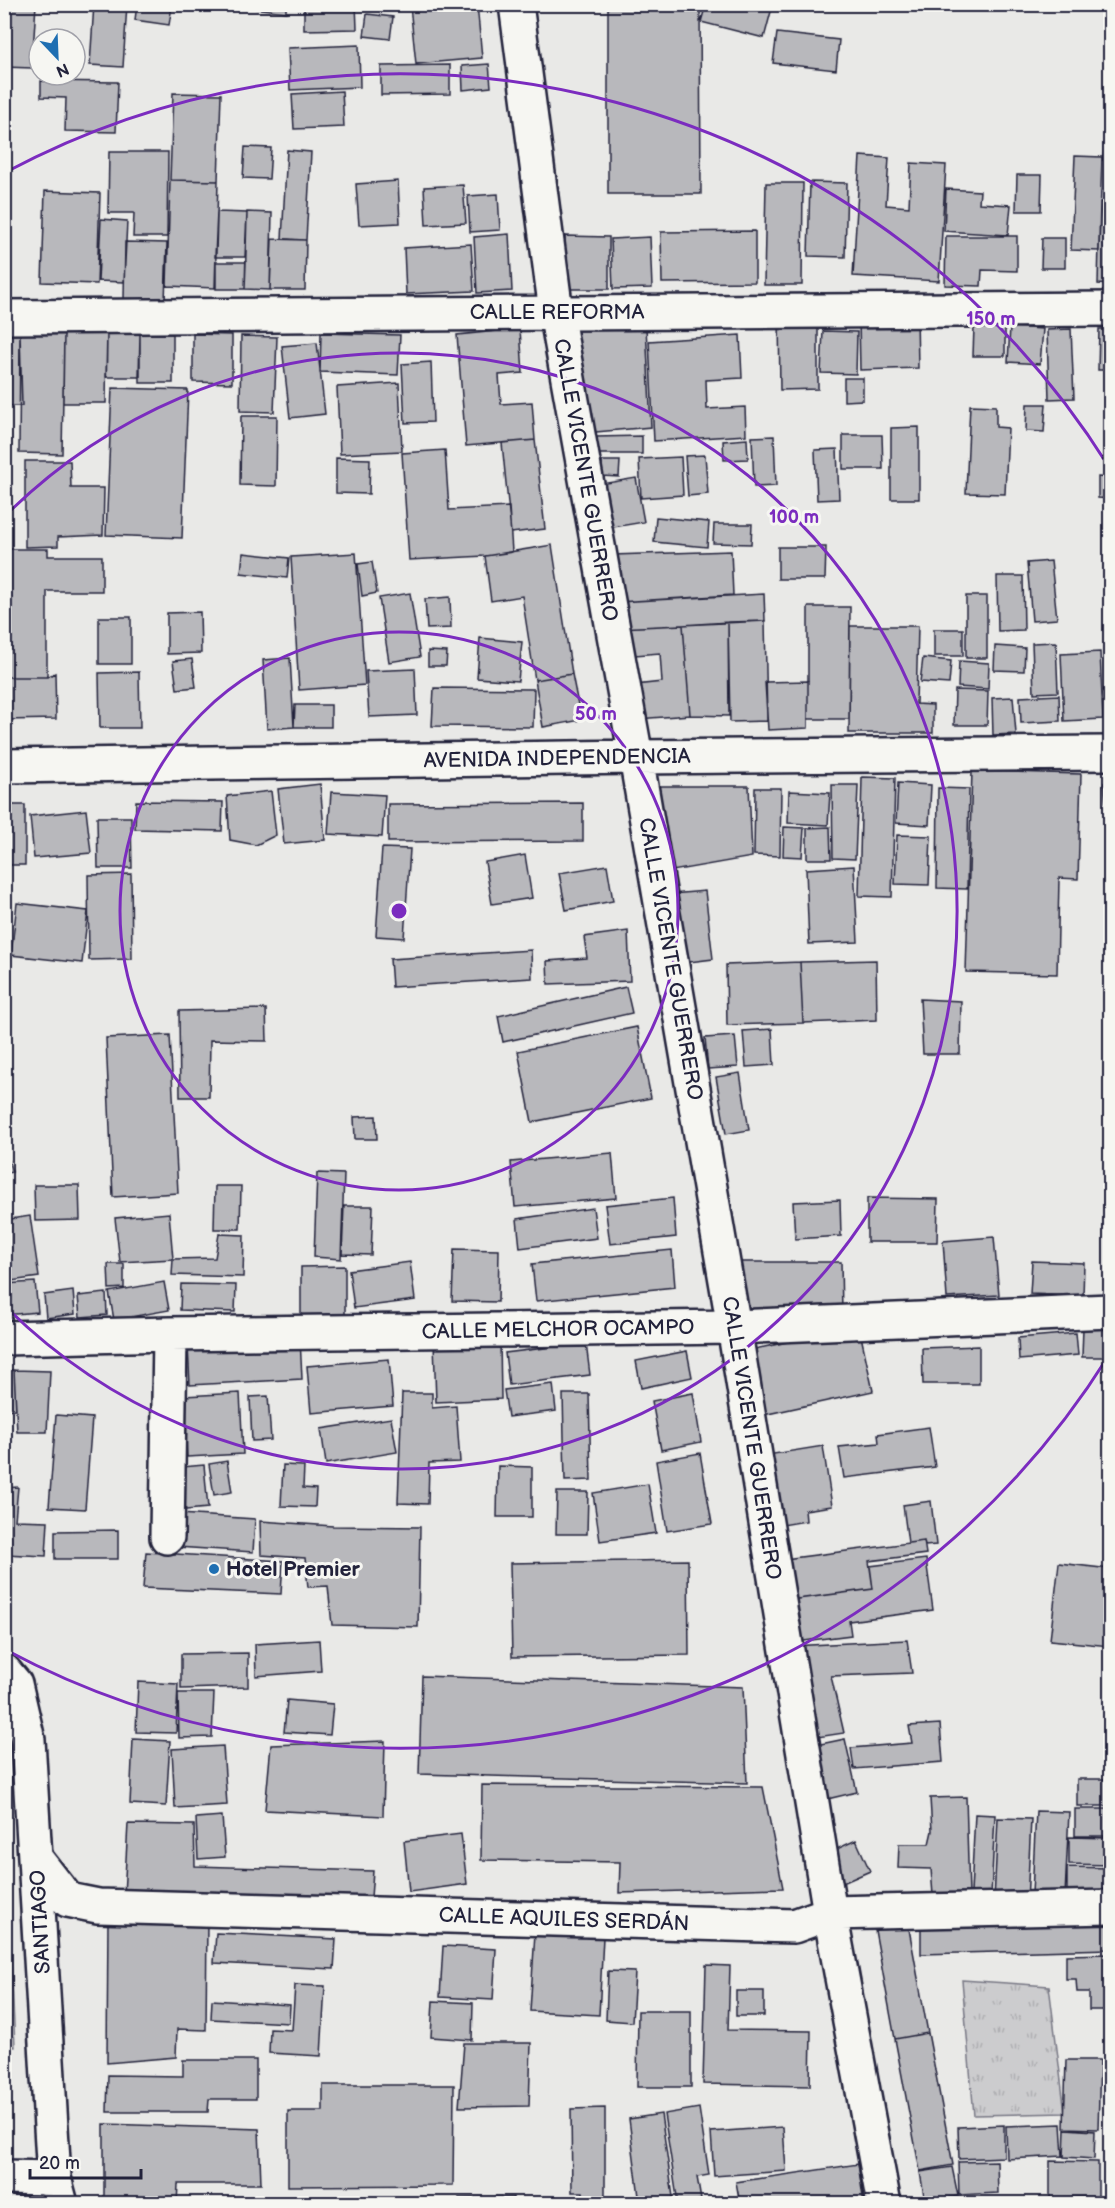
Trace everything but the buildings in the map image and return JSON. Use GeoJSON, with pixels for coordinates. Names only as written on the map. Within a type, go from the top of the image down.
{"type":"FeatureCollection","features":[{"type":"Feature","properties":{"kind":"street","name":"CALLE VICENTE GUERRERO"},"geometry":{"type":"LineString","coordinates":[[516,4],[556,312],[636,757],[734,1328],[830,1913],[884,2204]]}},
{"type":"Feature","properties":{"kind":"street","name":"CALLE REFORMA"},"geometry":{"type":"LineString","coordinates":[[4,317],[1110,309]]}},
{"type":"Feature","properties":{"kind":"street","name":"AVENIDA INDEPENDENCIA"},"geometry":{"type":"LineString","coordinates":[[4,766],[1110,753]]}},
{"type":"Feature","properties":{"kind":"street","name":"CALLE MELCHOR OCAMPO"},"geometry":{"type":"LineString","coordinates":[[4,1338],[734,1328],[1110,1311]]}},
{"type":"Feature","properties":{"kind":"street"},"geometry":{"type":"LineString","coordinates":[[167,1537],[170,1334]]}},
{"type":"Feature","properties":{"kind":"street","name":"SANTIAGO"},"geometry":{"type":"LineString","coordinates":[[4,1671],[15,1684],[28,1740],[58,2191],[4,2177]]}},
{"type":"Feature","properties":{"kind":"street","name":"CALLE AQUILES SERDÁN"},"geometry":{"type":"LineString","coordinates":[[36,1859],[68,1900],[98,1906],[794,1926],[830,1913],[1110,1907]]}},
{"type":"Feature","properties":{"kind":"green space"},"geometry":{"type":"Polygon","coordinates":[[[5,1824],[15,2047],[4,2046],[5,1824]]]}},
{"type":"Feature","properties":{"kind":"green space"},"geometry":{"type":"Polygon","coordinates":[[[962,1980],[1049,1986],[1065,2113],[974,2115],[962,1980]]]}},
{"type":"Feature","properties":{"kind":"place","name":"Hotel Premier"},"geometry":{"type":"Point","coordinates":[214,1569]}}]}
